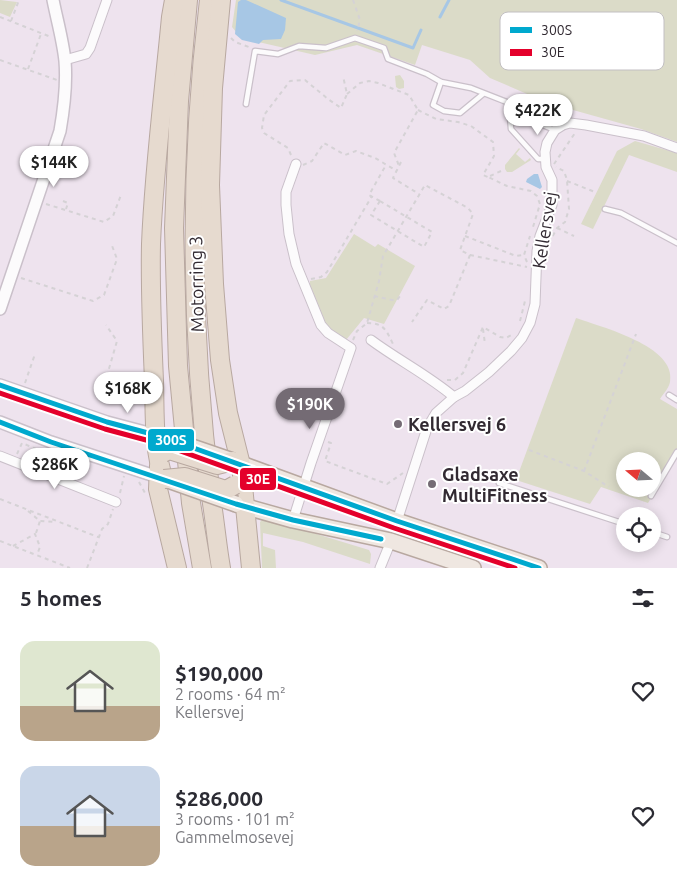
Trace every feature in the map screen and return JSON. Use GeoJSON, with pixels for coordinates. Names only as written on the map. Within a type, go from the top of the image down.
{"type":"FeatureCollection","features":[{"type":"Feature","properties":{"kind":"highway"},"geometry":{"type":"LineString","coordinates":[[174,0],[155,187],[151,315],[160,457],[158,489],[177,568]]}},
{"type":"Feature","properties":{"kind":"highway","name":"Motorring 3"},"geometry":{"type":"LineString","coordinates":[[188,0],[179,101],[174,228],[178,366],[191,503],[202,568]]}},
{"type":"Feature","properties":{"kind":"highway","name":"Motorring 3"},"geometry":{"type":"LineString","coordinates":[[209,0],[197,122],[194,234],[197,341],[204,441],[221,568]]}},
{"type":"Feature","properties":{"kind":"highway"},"geometry":{"type":"LineString","coordinates":[[220,0],[213,88],[210,185],[214,284],[220,360],[237,463],[241,505],[251,568]]}},
{"type":"Feature","properties":{"kind":"highway"},"geometry":{"type":"LineString","coordinates":[[160,457],[169,450],[217,464],[237,463]]}},
{"type":"Feature","properties":{"kind":"highway"},"geometry":{"type":"LineString","coordinates":[[160,457],[185,477],[226,490],[235,485],[237,463]]}},
{"type":"Feature","properties":{"kind":"main road"},"geometry":{"type":"LineString","coordinates":[[160,457],[241,505],[293,520],[391,542],[473,568]]}},
{"type":"Feature","properties":{"kind":"main road"},"geometry":{"type":"LineString","coordinates":[[237,463],[397,521],[539,568]]}},
{"type":"Feature","properties":{"kind":"street"},"geometry":{"type":"LineString","coordinates":[[0,309],[60,131],[65,106],[65,60],[53,0]]}},
{"type":"Feature","properties":{"kind":"street"},"geometry":{"type":"LineString","coordinates":[[65,60],[86,54],[90,48],[107,0]]}},
{"type":"Feature","properties":{"kind":"street"},"geometry":{"type":"LineString","coordinates":[[545,159],[547,143],[555,130],[563,125],[579,124],[644,136],[677,148]]}},
{"type":"Feature","properties":{"kind":"street","name":"Kellersvej"},"geometry":{"type":"LineString","coordinates":[[397,521],[427,428],[436,413],[454,397],[489,372],[511,351],[522,338],[530,322],[535,304],[537,251],[540,236],[552,205],[552,180],[545,159]]}},
{"type":"Feature","properties":{"kind":"street"},"geometry":{"type":"LineString","coordinates":[[293,520],[319,438],[351,348],[328,333],[321,325],[301,280],[289,234],[286,205],[288,187],[296,164]]}},
{"type":"Feature","properties":{"kind":"street"},"geometry":{"type":"LineString","coordinates":[[371,340],[440,385],[454,397]]}},
{"type":"Feature","properties":{"kind":"street"},"geometry":{"type":"LineString","coordinates":[[0,385],[107,422],[160,457]]}},
{"type":"Feature","properties":{"kind":"street"},"geometry":{"type":"LineString","coordinates":[[0,422],[51,442],[160,457]]}},
{"type":"Feature","properties":{"kind":"street"},"geometry":{"type":"LineString","coordinates":[[0,456],[116,502]]}},
{"type":"Feature","properties":{"kind":"street"},"geometry":{"type":"LineString","coordinates":[[380,568],[391,542]]}},
{"type":"Feature","properties":{"kind":"lane"},"geometry":{"type":"LineString","coordinates":[[246,104],[255,51],[278,54],[299,46],[326,48],[355,38],[384,48],[388,59],[427,74],[441,82],[460,85],[522,108],[545,126],[555,130]]}},
{"type":"Feature","properties":{"kind":"lane"},"geometry":{"type":"LineString","coordinates":[[441,82],[433,105],[451,113],[460,113],[483,94]]}},
{"type":"Feature","properties":{"kind":"lane"},"geometry":{"type":"LineString","coordinates":[[509,103],[511,129],[538,159],[545,159]]}},
{"type":"Feature","properties":{"kind":"lane"},"geometry":{"type":"LineString","coordinates":[[605,209],[620,213],[677,243]]}},
{"type":"Feature","properties":{"kind":"lane"},"geometry":{"type":"LineString","coordinates":[[668,395],[677,400]]}},
{"type":"Feature","properties":{"kind":"lane"},"geometry":{"type":"LineString","coordinates":[[661,479],[677,452]]}},
{"type":"Feature","properties":{"kind":"lane"},"geometry":{"type":"LineString","coordinates":[[499,483],[616,521]]}},
{"type":"Feature","properties":{"kind":"lane"},"geometry":{"type":"LineString","coordinates":[[661,535],[668,537]]}},
{"type":"Feature","properties":{"kind":"path"},"geometry":{"type":"LineString","coordinates":[[11,22],[19,0]]}},
{"type":"Feature","properties":{"kind":"path"},"geometry":{"type":"LineString","coordinates":[[352,0],[360,20],[357,34]]}},
{"type":"Feature","properties":{"kind":"path"},"geometry":{"type":"LineString","coordinates":[[0,17],[41,34],[60,38]]}},
{"type":"Feature","properties":{"kind":"path"},"geometry":{"type":"LineString","coordinates":[[28,70],[41,34]]}},
{"type":"Feature","properties":{"kind":"path"},"geometry":{"type":"LineString","coordinates":[[230,37],[235,42],[255,51]]}},
{"type":"Feature","properties":{"kind":"path"},"geometry":{"type":"LineString","coordinates":[[0,60],[66,83]]}},
{"type":"Feature","properties":{"kind":"path"},"geometry":{"type":"LineString","coordinates":[[343,76],[348,94]]}},
{"type":"Feature","properties":{"kind":"path"},"geometry":{"type":"LineString","coordinates":[[351,348],[357,331],[366,323],[384,256],[425,185],[468,208],[473,214],[460,250],[470,255],[529,267],[524,255],[540,204],[537,196],[531,191],[507,186],[483,175],[494,156],[493,142],[471,126],[436,119],[418,110],[409,95],[368,81],[360,83],[348,94],[341,108],[305,80],[290,81],[264,114],[262,128],[264,133],[288,148],[296,164],[306,165],[312,161],[324,143],[345,155],[356,150],[375,158],[397,171]]}},
{"type":"Feature","properties":{"kind":"path"},"geometry":{"type":"LineString","coordinates":[[399,166],[394,153],[418,110]]}},
{"type":"Feature","properties":{"kind":"path"},"geometry":{"type":"LineString","coordinates":[[553,166],[573,137],[579,124]]}},
{"type":"Feature","properties":{"kind":"path"},"geometry":{"type":"LineString","coordinates":[[401,162],[393,178],[419,194]]}},
{"type":"Feature","properties":{"kind":"path"},"geometry":{"type":"LineString","coordinates":[[380,201],[371,215],[424,247],[432,232],[372,196],[369,195],[386,165]]}},
{"type":"Feature","properties":{"kind":"path"},"geometry":{"type":"LineString","coordinates":[[488,177],[501,171]]}},
{"type":"Feature","properties":{"kind":"path"},"geometry":{"type":"LineString","coordinates":[[567,181],[595,192]]}},
{"type":"Feature","properties":{"kind":"path"},"geometry":{"type":"LineString","coordinates":[[36,201],[104,222],[113,216],[121,195]]}},
{"type":"Feature","properties":{"kind":"path"},"geometry":{"type":"LineString","coordinates":[[301,280],[321,277],[327,272],[372,196]]}},
{"type":"Feature","properties":{"kind":"path"},"geometry":{"type":"LineString","coordinates":[[63,201],[68,203],[66,210]]}},
{"type":"Feature","properties":{"kind":"path"},"geometry":{"type":"LineString","coordinates":[[557,228],[574,236]]}},
{"type":"Feature","properties":{"kind":"path"},"geometry":{"type":"LineString","coordinates":[[465,236],[516,256],[524,255]]}},
{"type":"Feature","properties":{"kind":"path"},"geometry":{"type":"LineString","coordinates":[[11,275],[94,301],[104,295],[117,259],[111,243]]}},
{"type":"Feature","properties":{"kind":"path"},"geometry":{"type":"LineString","coordinates":[[412,322],[427,300],[444,310],[449,306],[470,255]]}},
{"type":"Feature","properties":{"kind":"path"},"geometry":{"type":"LineString","coordinates":[[374,296],[392,300],[397,300],[400,296]]}},
{"type":"Feature","properties":{"kind":"path"},"geometry":{"type":"LineString","coordinates":[[520,322],[526,299]]}},
{"type":"Feature","properties":{"kind":"path"},"geometry":{"type":"LineString","coordinates":[[366,323],[374,323],[384,327],[397,350],[393,356]]}},
{"type":"Feature","properties":{"kind":"path"},"geometry":{"type":"LineString","coordinates":[[100,377],[106,379],[117,341],[106,325]]}},
{"type":"Feature","properties":{"kind":"path"},"geometry":{"type":"LineString","coordinates":[[483,327],[500,337],[506,338],[514,333]]}},
{"type":"Feature","properties":{"kind":"path"},"geometry":{"type":"LineString","coordinates":[[483,327],[485,344]]}},
{"type":"Feature","properties":{"kind":"path"},"geometry":{"type":"LineString","coordinates":[[446,380],[454,380],[463,373],[483,327]]}},
{"type":"Feature","properties":{"kind":"path"},"geometry":{"type":"LineString","coordinates":[[584,471],[636,334]]}},
{"type":"Feature","properties":{"kind":"path"},"geometry":{"type":"LineString","coordinates":[[22,393],[36,354]]}},
{"type":"Feature","properties":{"kind":"path"},"geometry":{"type":"LineString","coordinates":[[319,438],[330,443],[324,461],[387,484],[402,474],[406,465]]}},
{"type":"Feature","properties":{"kind":"path"},"geometry":{"type":"LineString","coordinates":[[14,461],[22,443],[36,449],[29,467]]}},
{"type":"Feature","properties":{"kind":"path"},"geometry":{"type":"LineString","coordinates":[[529,450],[584,471],[609,487]]}},
{"type":"Feature","properties":{"kind":"path"},"geometry":{"type":"LineString","coordinates":[[87,568],[102,529],[108,524],[122,490],[123,477]]}},
{"type":"Feature","properties":{"kind":"path"},"geometry":{"type":"LineString","coordinates":[[0,499],[99,538]]}},
{"type":"Feature","properties":{"kind":"path"},"geometry":{"type":"LineString","coordinates":[[27,509],[40,522],[58,522]]}},
{"type":"Feature","properties":{"kind":"path"},"geometry":{"type":"LineString","coordinates":[[13,546],[35,534],[40,522]]}},
{"type":"Feature","properties":{"kind":"path"},"geometry":{"type":"LineString","coordinates":[[35,534],[40,547],[37,555]]}},
{"type":"Feature","properties":{"kind":"path"},"geometry":{"type":"LineString","coordinates":[[0,541],[70,568]]}},
{"type":"Feature","properties":{"kind":"green space"},"geometry":{"type":"Polygon","coordinates":[[[0,0],[17,2],[10,17],[0,13],[0,0]]]}},
{"type":"Feature","properties":{"kind":"green space"},"geometry":{"type":"Polygon","coordinates":[[[236,0],[677,0],[677,142],[641,129],[548,103],[490,78],[470,60],[422,45],[415,65],[357,45],[315,55],[241,38],[232,27],[236,0]]]}},
{"type":"Feature","properties":{"kind":"green space"},"geometry":{"type":"Polygon","coordinates":[[[400,75],[404,81],[404,88],[399,89],[396,87],[395,76],[400,75]]]}},
{"type":"Feature","properties":{"kind":"green space"},"geometry":{"type":"Polygon","coordinates":[[[635,141],[677,153],[677,172],[629,155],[593,229],[581,224],[617,151],[635,141]]]}},
{"type":"Feature","properties":{"kind":"green space"},"geometry":{"type":"Polygon","coordinates":[[[519,148],[516,154],[525,162],[530,158],[531,160],[512,172],[507,172],[505,165],[519,148]]]}},
{"type":"Feature","properties":{"kind":"green space"},"geometry":{"type":"Polygon","coordinates":[[[354,234],[375,247],[378,244],[415,266],[384,324],[364,318],[346,340],[325,325],[310,289],[310,281],[326,278],[354,234]]]}},
{"type":"Feature","properties":{"kind":"green space"},"geometry":{"type":"Polygon","coordinates":[[[576,318],[635,340],[650,348],[662,358],[669,369],[670,382],[660,399],[677,409],[677,456],[661,482],[661,452],[616,452],[616,492],[601,487],[590,504],[516,480],[576,318]]]}},
{"type":"Feature","properties":{"kind":"green space"},"geometry":{"type":"Polygon","coordinates":[[[633,498],[651,498],[648,503],[633,498]]]}},
{"type":"Feature","properties":{"kind":"green space"},"geometry":{"type":"Polygon","coordinates":[[[264,518],[369,550],[371,554],[370,564],[303,542],[263,533],[263,546],[275,550],[276,568],[262,568],[260,522],[264,518]]]}},
{"type":"Feature","properties":{"kind":"water"},"geometry":{"type":"Polygon","coordinates":[[[246,0],[286,18],[285,30],[281,39],[263,40],[259,44],[242,40],[235,34],[238,2],[246,0]]]}},
{"type":"Feature","properties":{"kind":"water"},"geometry":{"type":"Polygon","coordinates":[[[534,174],[538,174],[542,187],[540,189],[526,182],[534,174]]]}},
{"type":"Feature","properties":{"kind":"waterway"},"geometry":{"type":"LineString","coordinates":[[281,0],[413,48],[421,30]]}},
{"type":"Feature","properties":{"kind":"waterway"},"geometry":{"type":"LineString","coordinates":[[440,17],[449,0]]}},
{"type":"Feature","properties":{"kind":"transit line","name":"300S"},"geometry":{"type":"LineString","coordinates":[[0,385],[107,422],[163,437],[397,521],[539,568]]}},
{"type":"Feature","properties":{"kind":"transit line","name":"30E"},"geometry":{"type":"LineString","coordinates":[[0,393],[105,429],[161,444],[394,528],[515,568]]}},
{"type":"Feature","properties":{"kind":"transit line","name":"300S"},"geometry":{"type":"LineString","coordinates":[[0,422],[51,442],[236,504],[293,520],[381,539]]}},
{"type":"Feature","properties":{"kind":"place","name":"Kellersvej 6"},"geometry":{"type":"Point","coordinates":[398,424]}},
{"type":"Feature","properties":{"kind":"place","name":"Gladsaxe MultiFitness"},"geometry":{"type":"Point","coordinates":[432,484]}}]}
